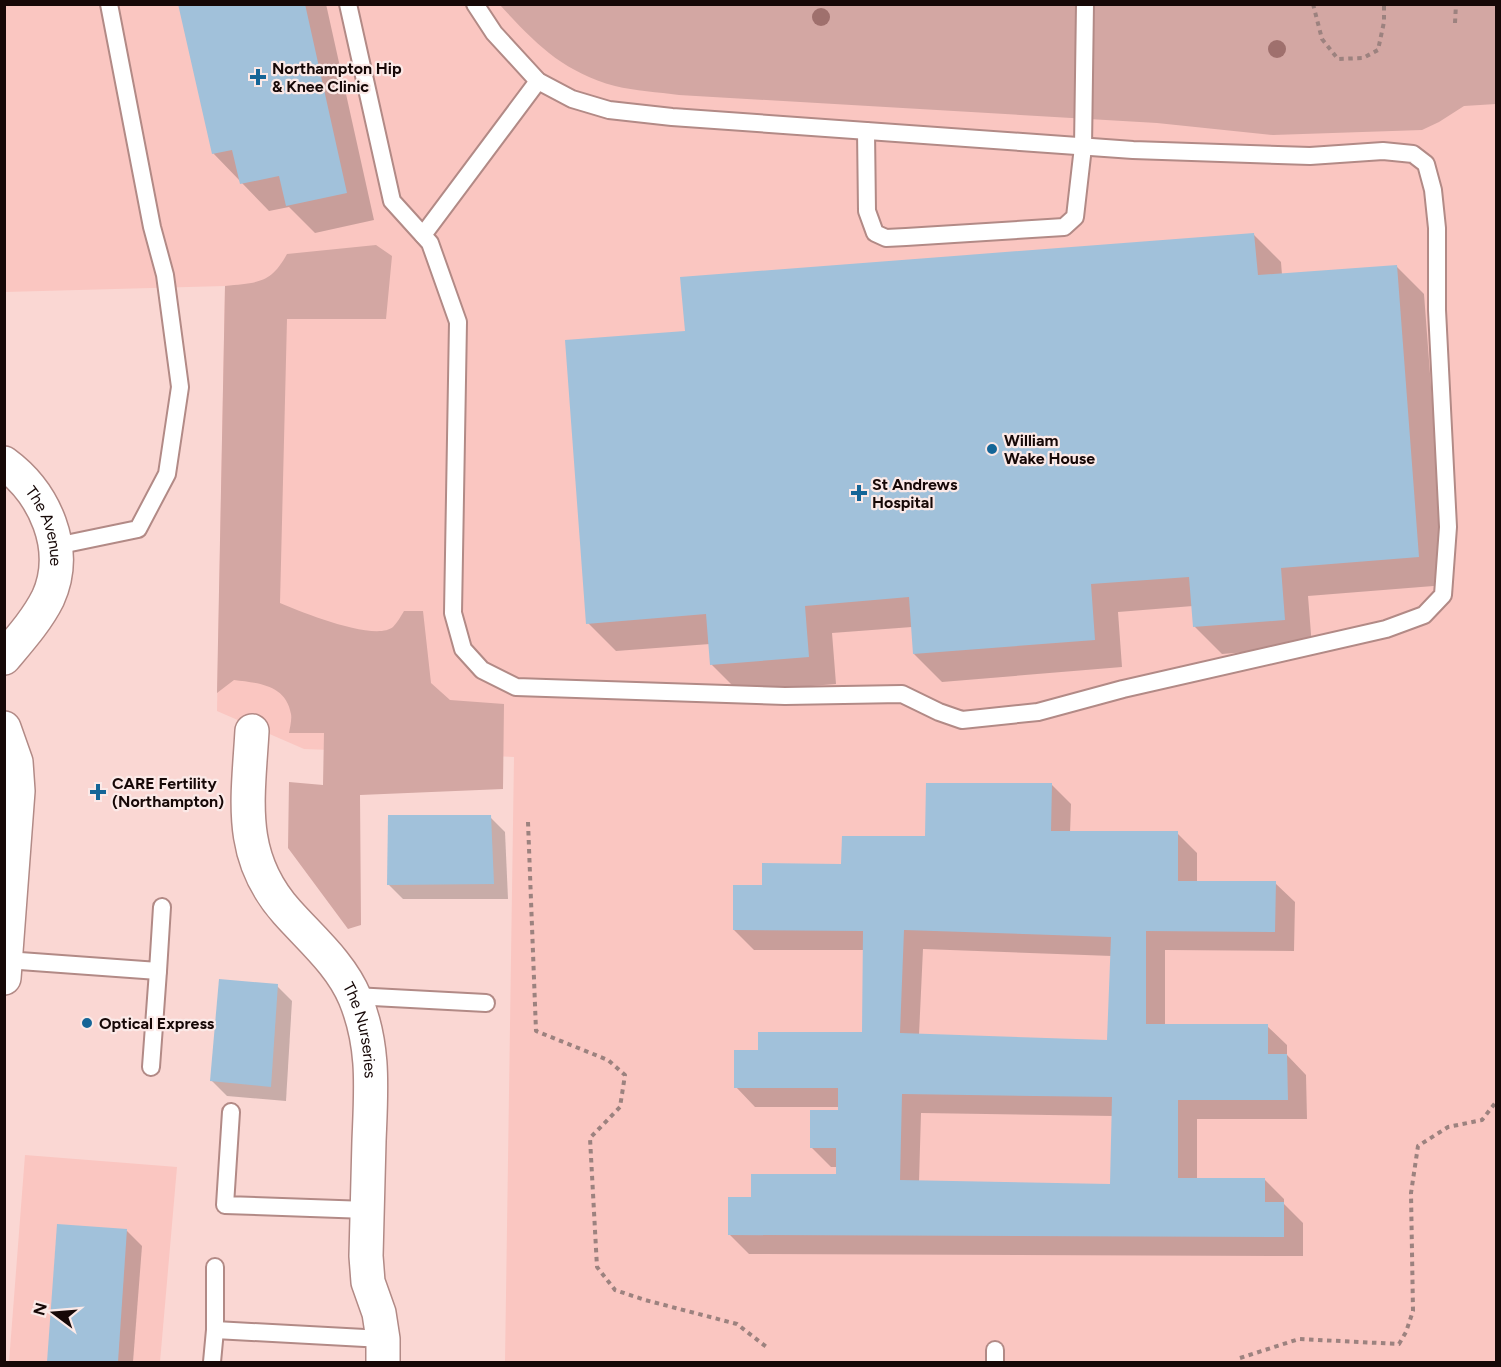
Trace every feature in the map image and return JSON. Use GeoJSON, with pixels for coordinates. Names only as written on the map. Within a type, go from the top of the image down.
{"type":"FeatureCollection","features":[{"type":"Feature","properties":{"kind":"street","name":"The Avenue"},"geometry":{"type":"LineString","coordinates":[[4,463],[20,474],[38,497],[49,520],[56,546],[55,571],[48,597],[32,623],[4,658]]}},
{"type":"Feature","properties":{"kind":"street"},"geometry":{"type":"LineString","coordinates":[[4,728],[16,762],[18,791],[5,969]]}},
{"type":"Feature","properties":{"kind":"street","name":"The Nurseries"},"geometry":{"type":"LineString","coordinates":[[252,731],[247,805],[250,836],[256,861],[266,885],[286,912],[319,946],[343,976],[354,996],[367,1032],[371,1066],[366,1256],[368,1282],[379,1314],[383,1351]]}},
{"type":"Feature","properties":{"kind":"lane"},"geometry":{"type":"LineString","coordinates":[[56,546],[138,529],[167,474],[180,387],[165,275],[152,227],[109,4]]}},
{"type":"Feature","properties":{"kind":"lane"},"geometry":{"type":"LineString","coordinates":[[348,4],[392,201],[430,243],[458,322],[453,614],[463,648],[482,670],[516,687],[785,696],[902,694],[939,712],[962,720],[1038,712],[1096,695],[1386,629],[1424,615],[1443,595],[1448,527],[1437,310],[1437,228],[1433,190],[1426,164],[1413,154],[1383,151],[1310,156],[1083,147],[672,117],[609,110],[572,99],[538,81],[494,33],[475,4]]}},
{"type":"Feature","properties":{"kind":"lane"},"geometry":{"type":"LineString","coordinates":[[866,131],[867,211],[875,233],[886,238],[1064,228],[1075,217],[1083,147],[1085,4]]}},
{"type":"Feature","properties":{"kind":"lane"},"geometry":{"type":"LineString","coordinates":[[423,235],[538,81]]}},
{"type":"Feature","properties":{"kind":"lane"},"geometry":{"type":"LineString","coordinates":[[151,1067],[162,907]]}},
{"type":"Feature","properties":{"kind":"lane"},"geometry":{"type":"LineString","coordinates":[[5,969],[158,971]]}},
{"type":"Feature","properties":{"kind":"lane"},"geometry":{"type":"LineString","coordinates":[[354,996],[486,1003]]}},
{"type":"Feature","properties":{"kind":"lane"},"geometry":{"type":"LineString","coordinates":[[231,1113],[225,1205],[367,1210]]}},
{"type":"Feature","properties":{"kind":"lane"},"geometry":{"type":"LineString","coordinates":[[212,1362],[215,1330],[214,1267]]}},
{"type":"Feature","properties":{"kind":"lane"},"geometry":{"type":"LineString","coordinates":[[215,1330],[383,1351]]}},
{"type":"Feature","properties":{"kind":"path"},"geometry":{"type":"LineString","coordinates":[[1313,4],[1322,39],[1338,59],[1364,58],[1378,50],[1384,22],[1384,4]]}},
{"type":"Feature","properties":{"kind":"path"},"geometry":{"type":"LineString","coordinates":[[1455,23],[1456,4]]}},
{"type":"Feature","properties":{"kind":"path"},"geometry":{"type":"LineString","coordinates":[[528,822],[536,1030],[608,1060],[625,1075],[620,1107],[590,1138],[597,1267],[615,1290],[737,1324],[769,1349]]}},
{"type":"Feature","properties":{"kind":"path"},"geometry":{"type":"LineString","coordinates":[[1240,1358],[1299,1339],[1399,1344],[1413,1311],[1412,1193],[1418,1146],[1448,1127],[1482,1120],[1497,1102]]}},
{"type":"Feature","properties":{"kind":"shaded area","name":"St Andrews Hospital"},"geometry":{"type":"Polygon","coordinates":[[[4,5],[1496,5],[1496,1362],[505,1362],[514,757],[304,749],[217,711],[225,286],[5,292],[4,5]]]}},
{"type":"Feature","properties":{"kind":"shaded area"},"geometry":{"type":"Polygon","coordinates":[[[500,5],[1496,5],[1496,104],[1464,106],[1422,130],[1273,135],[1157,123],[679,95],[615,86],[580,72],[538,44],[500,5]]]}},
{"type":"Feature","properties":{"kind":"shaded area"},"geometry":{"type":"Polygon","coordinates":[[[376,245],[392,256],[386,319],[287,319],[280,603],[338,624],[371,631],[384,631],[393,627],[404,611],[423,611],[431,683],[450,700],[504,704],[503,789],[360,795],[361,925],[348,929],[288,848],[289,782],[323,785],[324,733],[289,733],[291,716],[288,704],[277,691],[261,684],[234,680],[217,693],[225,286],[254,282],[268,277],[275,272],[287,254],[376,245]]]}},
{"type":"Feature","properties":{"kind":"shaded area"},"geometry":{"type":"Polygon","coordinates":[[[25,1155],[177,1167],[160,1362],[9,1362],[25,1155]]]}},
{"type":"Feature","properties":{"kind":"building","name":"Northampton Hip & Knee Clinic"},"geometry":{"type":"Polygon","coordinates":[[[178,4],[305,4],[347,193],[286,206],[279,176],[240,184],[232,150],[212,154],[178,4]]]}},
{"type":"Feature","properties":{"kind":"building","name":"William Wake House"},"geometry":{"type":"Polygon","coordinates":[[[1254,233],[1258,275],[1397,265],[1419,557],[1281,568],[1285,620],[1193,627],[1189,577],[1091,584],[1095,640],[913,654],[909,597],[805,606],[809,657],[710,665],[706,614],[586,624],[565,340],[685,331],[680,277],[1254,233]]]}},
{"type":"Feature","properties":{"kind":"building"},"geometry":{"type":"Polygon","coordinates":[[[926,783],[1052,783],[1051,831],[1178,831],[1178,881],[1276,881],[1275,932],[1146,931],[1146,1024],[1268,1024],[1268,1054],[1287,1054],[1288,1100],[1178,1100],[1178,1178],[1265,1178],[1265,1202],[1284,1202],[1284,1237],[728,1235],[728,1197],[751,1197],[751,1174],[836,1174],[836,1148],[810,1148],[810,1110],[838,1110],[838,1088],[734,1088],[734,1050],[758,1050],[758,1032],[862,1032],[863,931],[733,930],[733,885],[762,885],[762,863],[841,864],[842,836],[925,836],[926,783]],[[904,930],[900,1033],[1107,1040],[1111,937],[904,930]],[[902,1094],[900,1180],[1110,1184],[1112,1097],[902,1094]]]}},
{"type":"Feature","properties":{"kind":"building"},"geometry":{"type":"Polygon","coordinates":[[[388,815],[491,815],[494,884],[387,885],[388,815]]]}},
{"type":"Feature","properties":{"kind":"building"},"geometry":{"type":"Polygon","coordinates":[[[219,979],[278,984],[271,1087],[210,1081],[219,979]]]}},
{"type":"Feature","properties":{"kind":"building"},"geometry":{"type":"Polygon","coordinates":[[[57,1224],[127,1229],[118,1362],[47,1362],[57,1224]]]}},
{"type":"Feature","properties":{"kind":"place","name":"Northampton Hip & Knee Clinic"},"geometry":{"type":"Point","coordinates":[258,77]}},
{"type":"Feature","properties":{"kind":"place","name":"William Wake House"},"geometry":{"type":"Point","coordinates":[992,449]}},
{"type":"Feature","properties":{"kind":"place","name":"St Andrews Hospital"},"geometry":{"type":"Point","coordinates":[859,493]}},
{"type":"Feature","properties":{"kind":"place","name":"CARE Fertility (Northampton)"},"geometry":{"type":"Point","coordinates":[98,792]}},
{"type":"Feature","properties":{"kind":"place","name":"Optical Express"},"geometry":{"type":"Point","coordinates":[87,1023]}}]}
